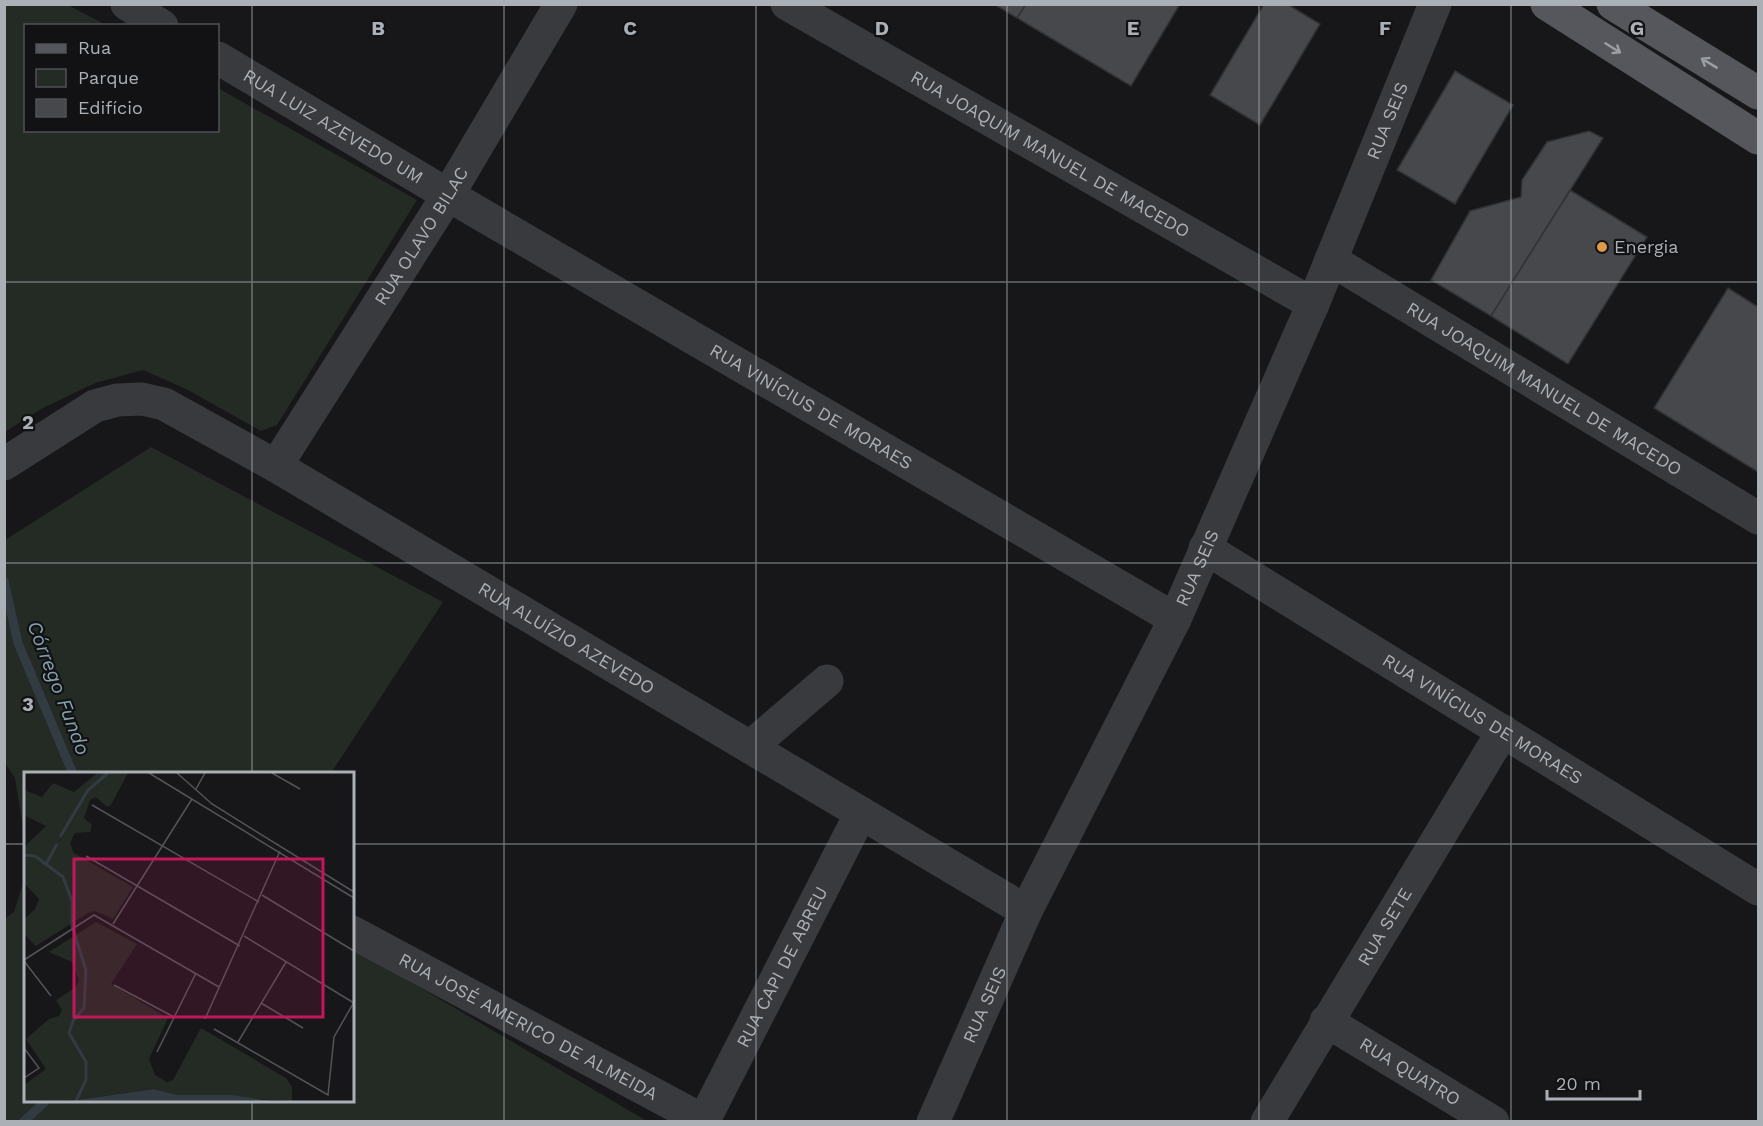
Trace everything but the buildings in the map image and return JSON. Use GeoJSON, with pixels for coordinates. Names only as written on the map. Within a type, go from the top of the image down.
{"type":"FeatureCollection","features":[{"type":"Feature","properties":{"kind":"main road"},"geometry":{"type":"LineString","coordinates":[[1613,4],[1758,93]]}},
{"type":"Feature","properties":{"kind":"main road"},"geometry":{"type":"LineString","coordinates":[[1564,7],[1758,138]]}},
{"type":"Feature","properties":{"kind":"street"},"geometry":{"type":"LineString","coordinates":[[127,4],[159,24]]}},
{"type":"Feature","properties":{"kind":"street","name":"RUA OLAVO BILAC"},"geometry":{"type":"LineString","coordinates":[[276,466],[448,195],[561,4]]}},
{"type":"Feature","properties":{"kind":"street","name":"RUA JOAQUIM MANUEL DE MACEDO"},"geometry":{"type":"LineString","coordinates":[[787,4],[1313,304]]}},
{"type":"Feature","properties":{"kind":"street","name":"RUA SEIS"},"geometry":{"type":"LineString","coordinates":[[933,1122],[1026,911],[1175,619],[1313,304],[1435,4]]}},
{"type":"Feature","properties":{"kind":"street","name":"RUA LUIZ AZEVEDO UM"},"geometry":{"type":"LineString","coordinates":[[219,59],[448,195]]}},
{"type":"Feature","properties":{"kind":"street","name":"RUA VINÍCIUS DE MORAES"},"geometry":{"type":"LineString","coordinates":[[448,195],[1175,619]]}},
{"type":"Feature","properties":{"kind":"street","name":"RUA JOAQUIM MANUEL DE MACEDO"},"geometry":{"type":"LineString","coordinates":[[1331,260],[1758,518]]}},
{"type":"Feature","properties":{"kind":"street","name":"RUA ALUÍZIO AZEVEDO"},"geometry":{"type":"LineString","coordinates":[[6,463],[94,406],[125,399],[142,399],[164,404],[276,466],[1026,911]]}},
{"type":"Feature","properties":{"kind":"street","name":"RUA VINÍCIUS DE MORAES"},"geometry":{"type":"LineString","coordinates":[[1205,548],[1758,889]]}},
{"type":"Feature","properties":{"kind":"street"},"geometry":{"type":"LineString","coordinates":[[750,747],[827,681]]}},
{"type":"Feature","properties":{"kind":"street","name":"RUA SETE"},"geometry":{"type":"LineString","coordinates":[[1267,1122],[1503,731]]}},
{"type":"Feature","properties":{"kind":"street","name":"RUA CAPI DE ABREU"},"geometry":{"type":"LineString","coordinates":[[704,1121],[861,813]]}},
{"type":"Feature","properties":{"kind":"street","name":"RUA JOSÉ AMERICO DE ALMEIDA"},"geometry":{"type":"LineString","coordinates":[[354,933],[704,1121]]}},
{"type":"Feature","properties":{"kind":"street","name":"RUA QUATRO"},"geometry":{"type":"LineString","coordinates":[[1326,1021],[1493,1122]]}},
{"type":"Feature","properties":{"kind":"green space"},"geometry":{"type":"Polygon","coordinates":[[[5,4],[68,5],[104,24],[24,24],[24,132],[219,132],[219,89],[417,200],[277,425],[261,431],[186,389],[143,370],[95,383],[43,408],[5,432],[5,4]]]}},
{"type":"Feature","properties":{"kind":"green space"},"geometry":{"type":"Polygon","coordinates":[[[151,447],[443,602],[332,772],[24,772],[24,833],[15,778],[5,763],[5,540],[151,447]]]}},
{"type":"Feature","properties":{"kind":"green space"},"geometry":{"type":"Polygon","coordinates":[[[24,880],[24,1102],[354,1102],[354,949],[647,1121],[5,1121],[4,919],[14,912],[24,880]]]}},
{"type":"Feature","properties":{"kind":"waterway","name":"Córrego Fundo"},"geometry":{"type":"LineString","coordinates":[[4,581],[18,643],[72,772]]}},
{"type":"Feature","properties":{"kind":"waterway","name":"Córrego Fundo"},"geometry":{"type":"LineString","coordinates":[[23,1122],[45,1102]]}},
{"type":"Feature","properties":{"kind":"place","name":"Energia"},"geometry":{"type":"Point","coordinates":[1602,247]}}]}
